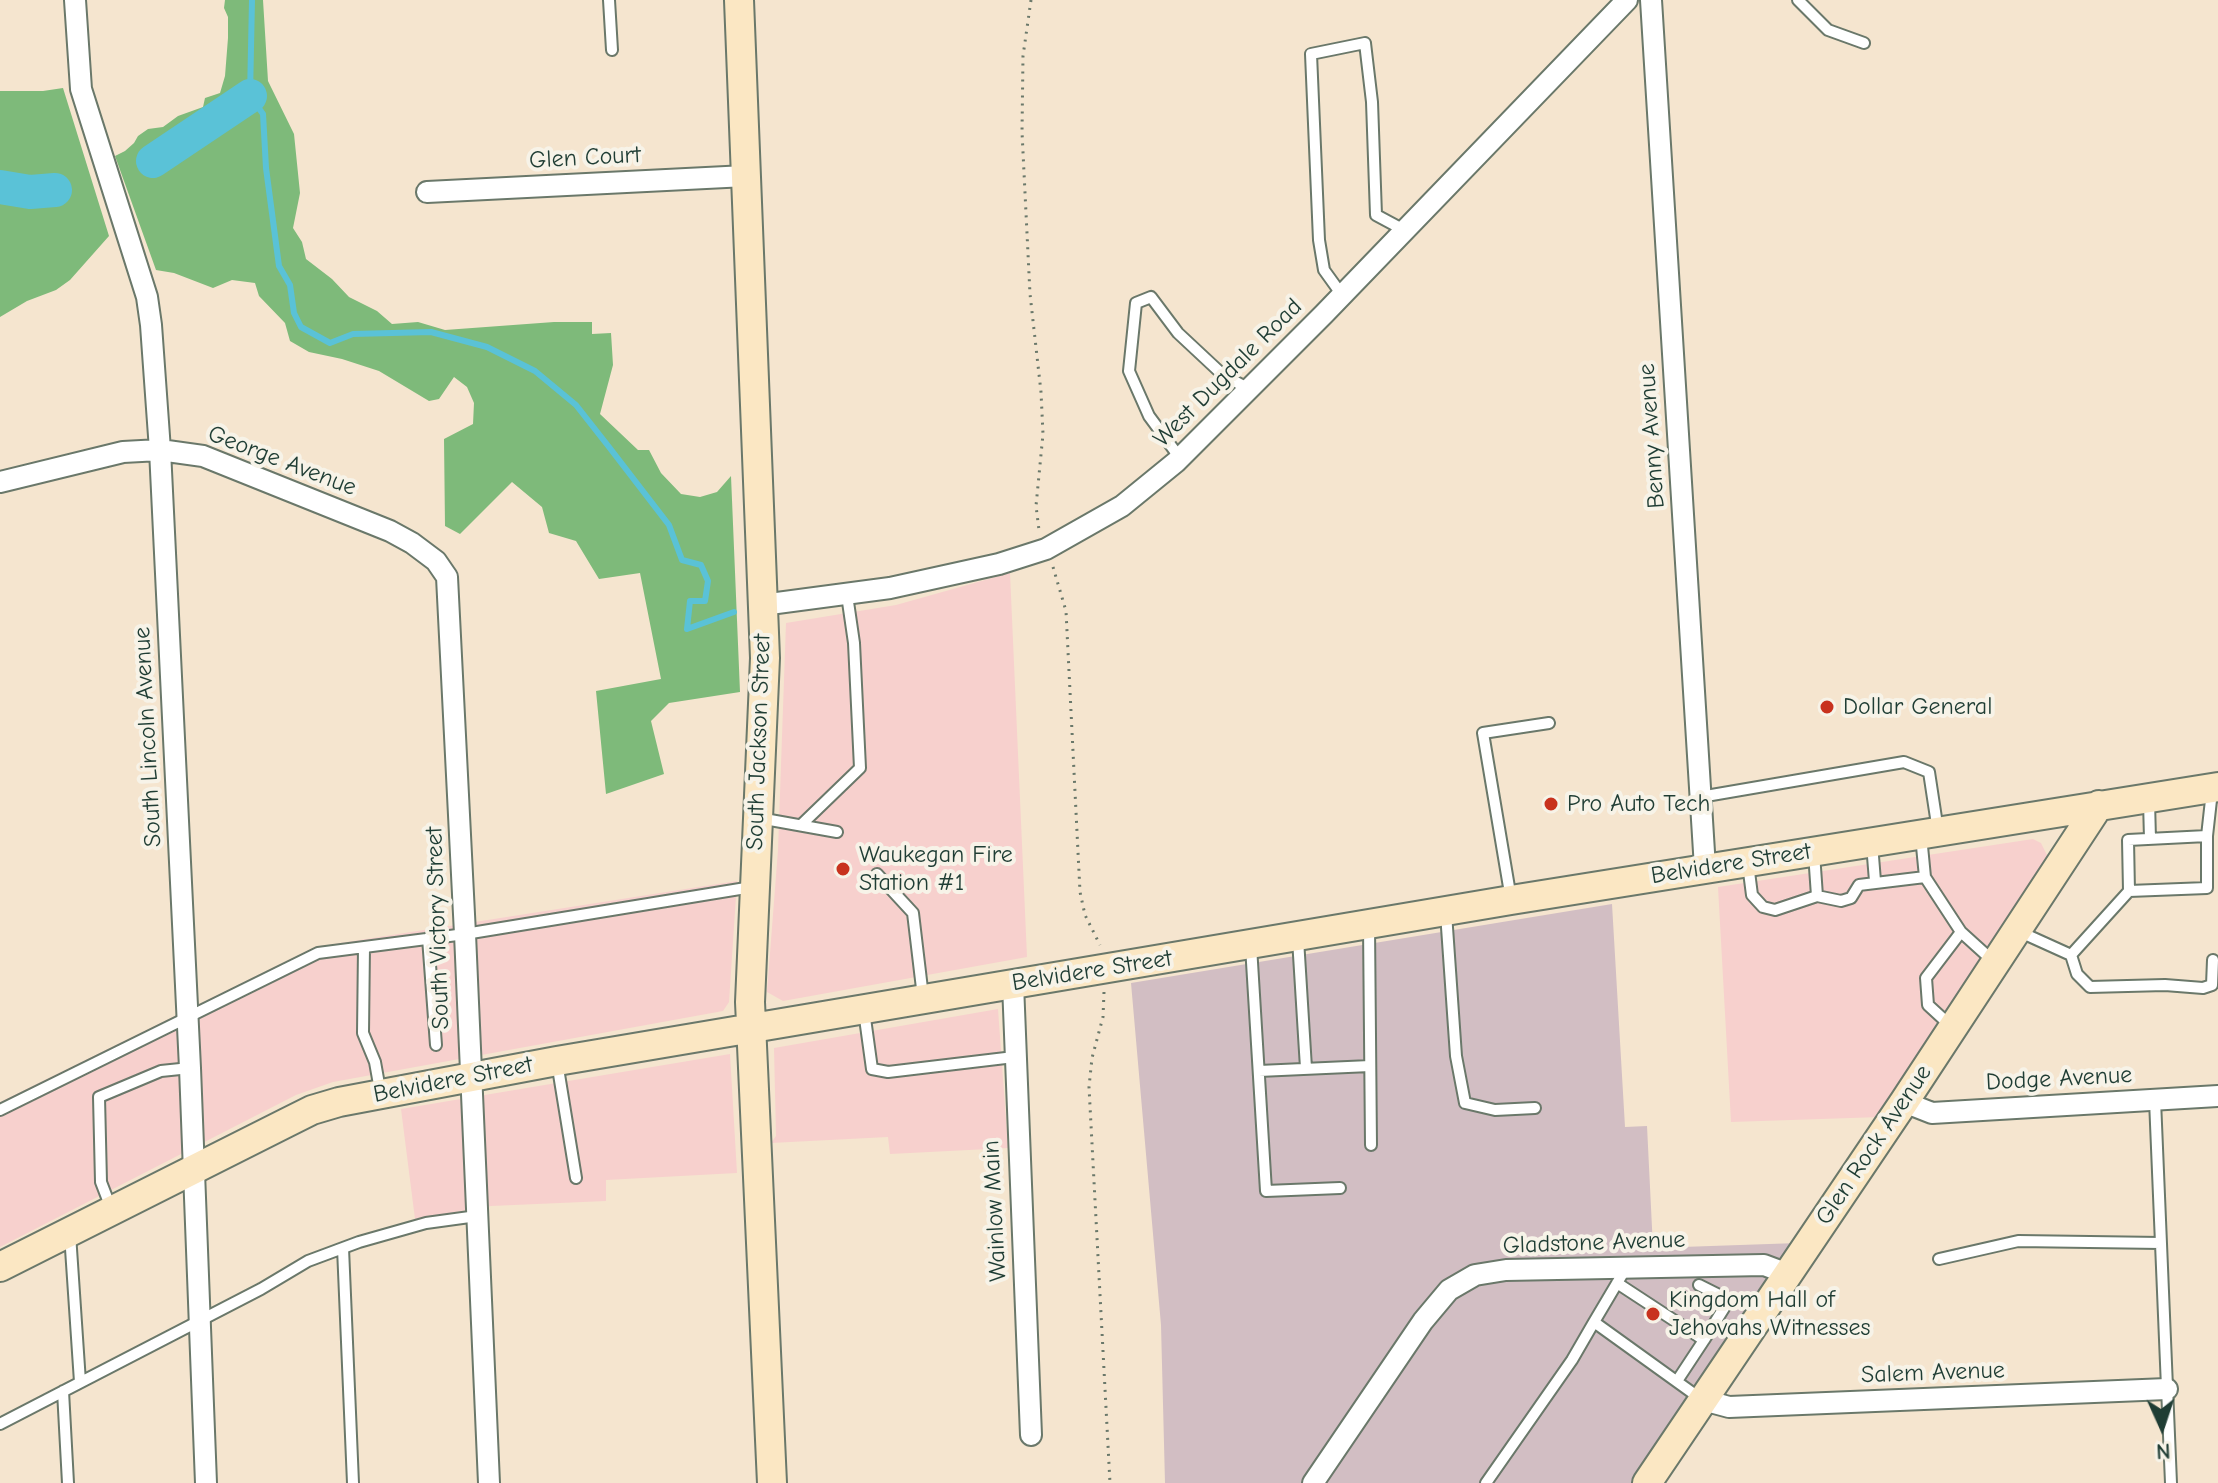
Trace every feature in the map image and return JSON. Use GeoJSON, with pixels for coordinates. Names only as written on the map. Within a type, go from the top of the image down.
{"type":"FeatureCollection","features":[{"type":"Feature","properties":{"kind":"street","name":"South Lincoln Avenue"},"geometry":{"type":"LineString","coordinates":[[75,0],[81,89],[147,297],[160,450],[190,1068],[206,1483]]}},
{"type":"Feature","properties":{"kind":"street","name":"South Jackson Street"},"geometry":{"type":"LineString","coordinates":[[739,0],[765,669],[754,886],[751,1028],[772,1483]]}},
{"type":"Feature","properties":{"kind":"street","name":"West Dugdale Road"},"geometry":{"type":"LineString","coordinates":[[762,605],[847,595],[951,575],[1046,549],[1122,506],[1180,458],[1249,389],[1627,0]]}},
{"type":"Feature","properties":{"kind":"street","name":"Benny Avenue"},"geometry":{"type":"LineString","coordinates":[[1651,0],[1705,868]]}},
{"type":"Feature","properties":{"kind":"street","name":"Glen Court"},"geometry":{"type":"LineString","coordinates":[[427,192],[746,176]]}},
{"type":"Feature","properties":{"kind":"street","name":"George Avenue"},"geometry":{"type":"LineString","coordinates":[[0,482],[123,452],[160,450],[203,456],[357,518]]}},
{"type":"Feature","properties":{"kind":"street","name":"South Victory Street"},"geometry":{"type":"LineString","coordinates":[[357,518],[412,543],[441,566],[447,577],[489,1483]]}},
{"type":"Feature","properties":{"kind":"street","name":"Belvidere Street"},"geometry":{"type":"LineString","coordinates":[[0,1267],[312,1110],[381,1093],[1511,900],[2215,788]]}},
{"type":"Feature","properties":{"kind":"street","name":"Glen Rock Avenue"},"geometry":{"type":"LineString","coordinates":[[1647,1483],[1904,1102],[2099,805]]}},
{"type":"Feature","properties":{"kind":"street","name":"Wainlow Main"},"geometry":{"type":"LineString","coordinates":[[1013,984],[1031,1435]]}},
{"type":"Feature","properties":{"kind":"street","name":"Dodge Avenue"},"geometry":{"type":"LineString","coordinates":[[1904,1102],[1932,1113],[2218,1096]]}},
{"type":"Feature","properties":{"kind":"street","name":"Gladstone Avenue"},"geometry":{"type":"LineString","coordinates":[[1313,1483],[1423,1321],[1449,1290],[1475,1275],[1506,1270],[1622,1275],[1764,1265],[1788,1274]]}},
{"type":"Feature","properties":{"kind":"street","name":"Salem Avenue"},"geometry":{"type":"LineString","coordinates":[[1703,1400],[1729,1407],[2167,1389]]}},
{"type":"Feature","properties":{"kind":"lane"},"geometry":{"type":"LineString","coordinates":[[609,0],[612,50]]}},
{"type":"Feature","properties":{"kind":"lane"},"geometry":{"type":"LineString","coordinates":[[1798,0],[1828,30],[1864,43]]}},
{"type":"Feature","properties":{"kind":"lane"},"geometry":{"type":"LineString","coordinates":[[1342,295],[1324,270],[1319,240],[1311,54],[1365,43],[1372,102],[1376,215],[1404,230]]}},
{"type":"Feature","properties":{"kind":"lane"},"geometry":{"type":"LineString","coordinates":[[1180,458],[1149,416],[1129,371],[1136,303],[1151,297],[1178,333],[1223,375],[1249,389]]}},
{"type":"Feature","properties":{"kind":"lane"},"geometry":{"type":"LineString","coordinates":[[801,825],[860,768],[854,643],[847,595]]}},
{"type":"Feature","properties":{"kind":"lane"},"geometry":{"type":"LineString","coordinates":[[1511,900],[1483,733],[1549,723]]}},
{"type":"Feature","properties":{"kind":"lane"},"geometry":{"type":"LineString","coordinates":[[1700,797],[1904,762],[1929,772],[1930,833],[1925,877],[1961,932],[1995,963]]}},
{"type":"Feature","properties":{"kind":"lane"},"geometry":{"type":"LineString","coordinates":[[2210,901],[2200,885],[2215,788]]}},
{"type":"Feature","properties":{"kind":"lane"},"geometry":{"type":"LineString","coordinates":[[2148,841],[2149,798]]}},
{"type":"Feature","properties":{"kind":"lane"},"geometry":{"type":"LineString","coordinates":[[757,818],[837,832]]}},
{"type":"Feature","properties":{"kind":"lane"},"geometry":{"type":"LineString","coordinates":[[2129,891],[2128,840],[2176,840],[2207,836]]}},
{"type":"Feature","properties":{"kind":"lane"},"geometry":{"type":"LineString","coordinates":[[1871,842],[1875,881]]}},
{"type":"Feature","properties":{"kind":"lane"},"geometry":{"type":"LineString","coordinates":[[1814,851],[1817,896]]}},
{"type":"Feature","properties":{"kind":"lane"},"geometry":{"type":"LineString","coordinates":[[1748,862],[1752,895],[1763,907],[1775,910],[1817,896],[1841,901],[1851,898],[1859,885],[1875,881],[1925,877]]}},
{"type":"Feature","properties":{"kind":"lane"},"geometry":{"type":"LineString","coordinates":[[877,874],[913,913],[923,999]]}},
{"type":"Feature","properties":{"kind":"lane"},"geometry":{"type":"LineString","coordinates":[[2071,955],[2129,891],[2141,886],[2200,885]]}},
{"type":"Feature","properties":{"kind":"lane"},"geometry":{"type":"LineString","coordinates":[[0,1110],[318,953],[465,934],[754,886]]}},
{"type":"Feature","properties":{"kind":"lane"},"geometry":{"type":"LineString","coordinates":[[1446,911],[1456,1056],[1465,1103],[1495,1110],[1535,1108]]}},
{"type":"Feature","properties":{"kind":"lane"},"geometry":{"type":"LineString","coordinates":[[1369,924],[1371,1145]]}},
{"type":"Feature","properties":{"kind":"lane"},"geometry":{"type":"LineString","coordinates":[[2016,930],[2071,955],[2077,974],[2090,987],[2165,985],[2203,988],[2212,985],[2213,960]]}},
{"type":"Feature","properties":{"kind":"lane"},"geometry":{"type":"LineString","coordinates":[[1953,1028],[1928,1005],[1926,978],[1961,932]]}},
{"type":"Feature","properties":{"kind":"lane"},"geometry":{"type":"LineString","coordinates":[[1298,937],[1306,1068]]}},
{"type":"Feature","properties":{"kind":"lane"},"geometry":{"type":"LineString","coordinates":[[428,938],[436,1045]]}},
{"type":"Feature","properties":{"kind":"lane"},"geometry":{"type":"LineString","coordinates":[[1251,944],[1266,1191],[1340,1188]]}},
{"type":"Feature","properties":{"kind":"lane"},"geometry":{"type":"LineString","coordinates":[[364,947],[363,1033],[375,1062],[381,1093]]}},
{"type":"Feature","properties":{"kind":"lane"},"geometry":{"type":"LineString","coordinates":[[864,1009],[872,1069],[888,1072],[1014,1057]]}},
{"type":"Feature","properties":{"kind":"lane"},"geometry":{"type":"LineString","coordinates":[[557,1061],[576,1178]]}},
{"type":"Feature","properties":{"kind":"lane"},"geometry":{"type":"LineString","coordinates":[[1259,1071],[1370,1066]]}},
{"type":"Feature","properties":{"kind":"lane"},"geometry":{"type":"LineString","coordinates":[[112,1210],[101,1182],[99,1097],[161,1071],[190,1068]]}},
{"type":"Feature","properties":{"kind":"lane"},"geometry":{"type":"LineString","coordinates":[[2155,1100],[2171,1483]]}},
{"type":"Feature","properties":{"kind":"lane"},"geometry":{"type":"LineString","coordinates":[[0,1424],[261,1289],[308,1261],[426,1223],[477,1216]]}},
{"type":"Feature","properties":{"kind":"lane"},"geometry":{"type":"LineString","coordinates":[[70,1232],[80,1382]]}},
{"type":"Feature","properties":{"kind":"lane"},"geometry":{"type":"LineString","coordinates":[[1939,1259],[2018,1241],[2161,1243]]}},
{"type":"Feature","properties":{"kind":"lane"},"geometry":{"type":"LineString","coordinates":[[343,1248],[353,1483]]}},
{"type":"Feature","properties":{"kind":"lane"},"geometry":{"type":"LineString","coordinates":[[1486,1483],[1572,1360],[1622,1275],[1704,1340]]}},
{"type":"Feature","properties":{"kind":"lane"},"geometry":{"type":"LineString","coordinates":[[1677,1381],[1729,1300],[1699,1285]]}},
{"type":"Feature","properties":{"kind":"lane"},"geometry":{"type":"LineString","coordinates":[[1594,1322],[1703,1400]]}},
{"type":"Feature","properties":{"kind":"lane"},"geometry":{"type":"LineString","coordinates":[[63,1391],[68,1483]]}},
{"type":"Feature","properties":{"kind":"path"},"geometry":{"type":"LineString","coordinates":[[1031,0],[1023,56],[1022,132],[1033,332],[1042,406],[1043,434],[1036,506],[1041,538]]}},
{"type":"Feature","properties":{"kind":"path"},"geometry":{"type":"LineString","coordinates":[[1049,559],[1066,611],[1080,892],[1085,915],[1099,941]]}},
{"type":"Feature","properties":{"kind":"path"},"geometry":{"type":"LineString","coordinates":[[1104,991],[1103,1017],[1092,1058],[1089,1087],[1110,1483]]}},
{"type":"Feature","properties":{"kind":"shaded area"},"geometry":{"type":"Polygon","coordinates":[[[1010,573],[1027,957],[783,1001],[767,992],[778,850],[786,623],[896,605],[1010,573]]]}},
{"type":"Feature","properties":{"kind":"shaded area"},"geometry":{"type":"Polygon","coordinates":[[[2033,839],[2041,843],[2048,857],[2045,867],[1881,1117],[1731,1122],[1718,887],[2033,839]]]}},
{"type":"Feature","properties":{"kind":"shaded area"},"geometry":{"type":"Polygon","coordinates":[[[737,881],[729,1002],[723,1011],[333,1082],[296,1095],[0,1247],[0,1102],[315,947],[737,881]]]}},
{"type":"Feature","properties":{"kind":"shaded area"},"geometry":{"type":"Polygon","coordinates":[[[1612,904],[1625,1127],[1647,1126],[1653,1248],[1798,1243],[1634,1483],[1165,1483],[1161,1325],[1131,983],[1612,904]]]}},
{"type":"Feature","properties":{"kind":"shaded area"},"geometry":{"type":"Polygon","coordinates":[[[998,1009],[1008,1148],[890,1154],[888,1137],[771,1143],[776,1136],[774,1048],[998,1009]]]}},
{"type":"Feature","properties":{"kind":"shaded area"},"geometry":{"type":"Polygon","coordinates":[[[730,1054],[737,1173],[606,1180],[606,1201],[491,1206],[415,1219],[401,1109],[730,1054]]]}},
{"type":"Feature","properties":{"kind":"green space"},"geometry":{"type":"Polygon","coordinates":[[[225,0],[263,0],[268,81],[294,134],[300,193],[293,228],[302,242],[306,259],[349,297],[377,311],[392,324],[418,322],[445,330],[592,322],[592,334],[611,333],[613,365],[600,414],[638,450],[649,450],[661,473],[681,494],[700,497],[717,492],[731,476],[740,692],[669,703],[651,721],[664,774],[606,794],[596,691],[661,679],[640,573],[599,579],[576,541],[549,533],[542,507],[512,482],[460,534],[445,526],[444,439],[473,424],[474,403],[467,387],[454,377],[439,399],[429,401],[379,371],[309,352],[290,341],[285,323],[259,296],[255,283],[232,280],[213,288],[174,273],[156,270],[115,156],[125,151],[148,129],[163,127],[178,116],[203,107],[205,98],[220,93],[225,76],[228,38],[225,0]]]}},
{"type":"Feature","properties":{"kind":"green space"},"geometry":{"type":"Polygon","coordinates":[[[63,88],[109,236],[70,280],[0,317],[0,91],[63,88]]]}},
{"type":"Feature","properties":{"kind":"waterway"},"geometry":{"type":"LineString","coordinates":[[252,0],[250,96],[263,114],[266,168],[279,266],[290,285],[294,313],[301,327],[330,343],[353,334],[431,332],[487,347],[535,371],[576,405],[609,447],[669,525],[682,560],[701,565],[708,581],[705,601],[690,601],[687,629],[734,612]]}},
{"type":"Feature","properties":{"kind":"waterway"},"geometry":{"type":"LineString","coordinates":[[153,161],[250,96]]}},
{"type":"Feature","properties":{"kind":"waterway"},"geometry":{"type":"LineString","coordinates":[[0,187],[30,192],[55,190]]}},
{"type":"Feature","properties":{"kind":"place","name":"Dollar General"},"geometry":{"type":"Point","coordinates":[1827,707]}},
{"type":"Feature","properties":{"kind":"place","name":"Pro Auto Tech"},"geometry":{"type":"Point","coordinates":[1551,804]}},
{"type":"Feature","properties":{"kind":"place","name":"Waukegan Fire Station #1"},"geometry":{"type":"Point","coordinates":[843,869]}},
{"type":"Feature","properties":{"kind":"place","name":"Kingdom Hall of Jehovahs Witnesses"},"geometry":{"type":"Point","coordinates":[1653,1314]}}]}
